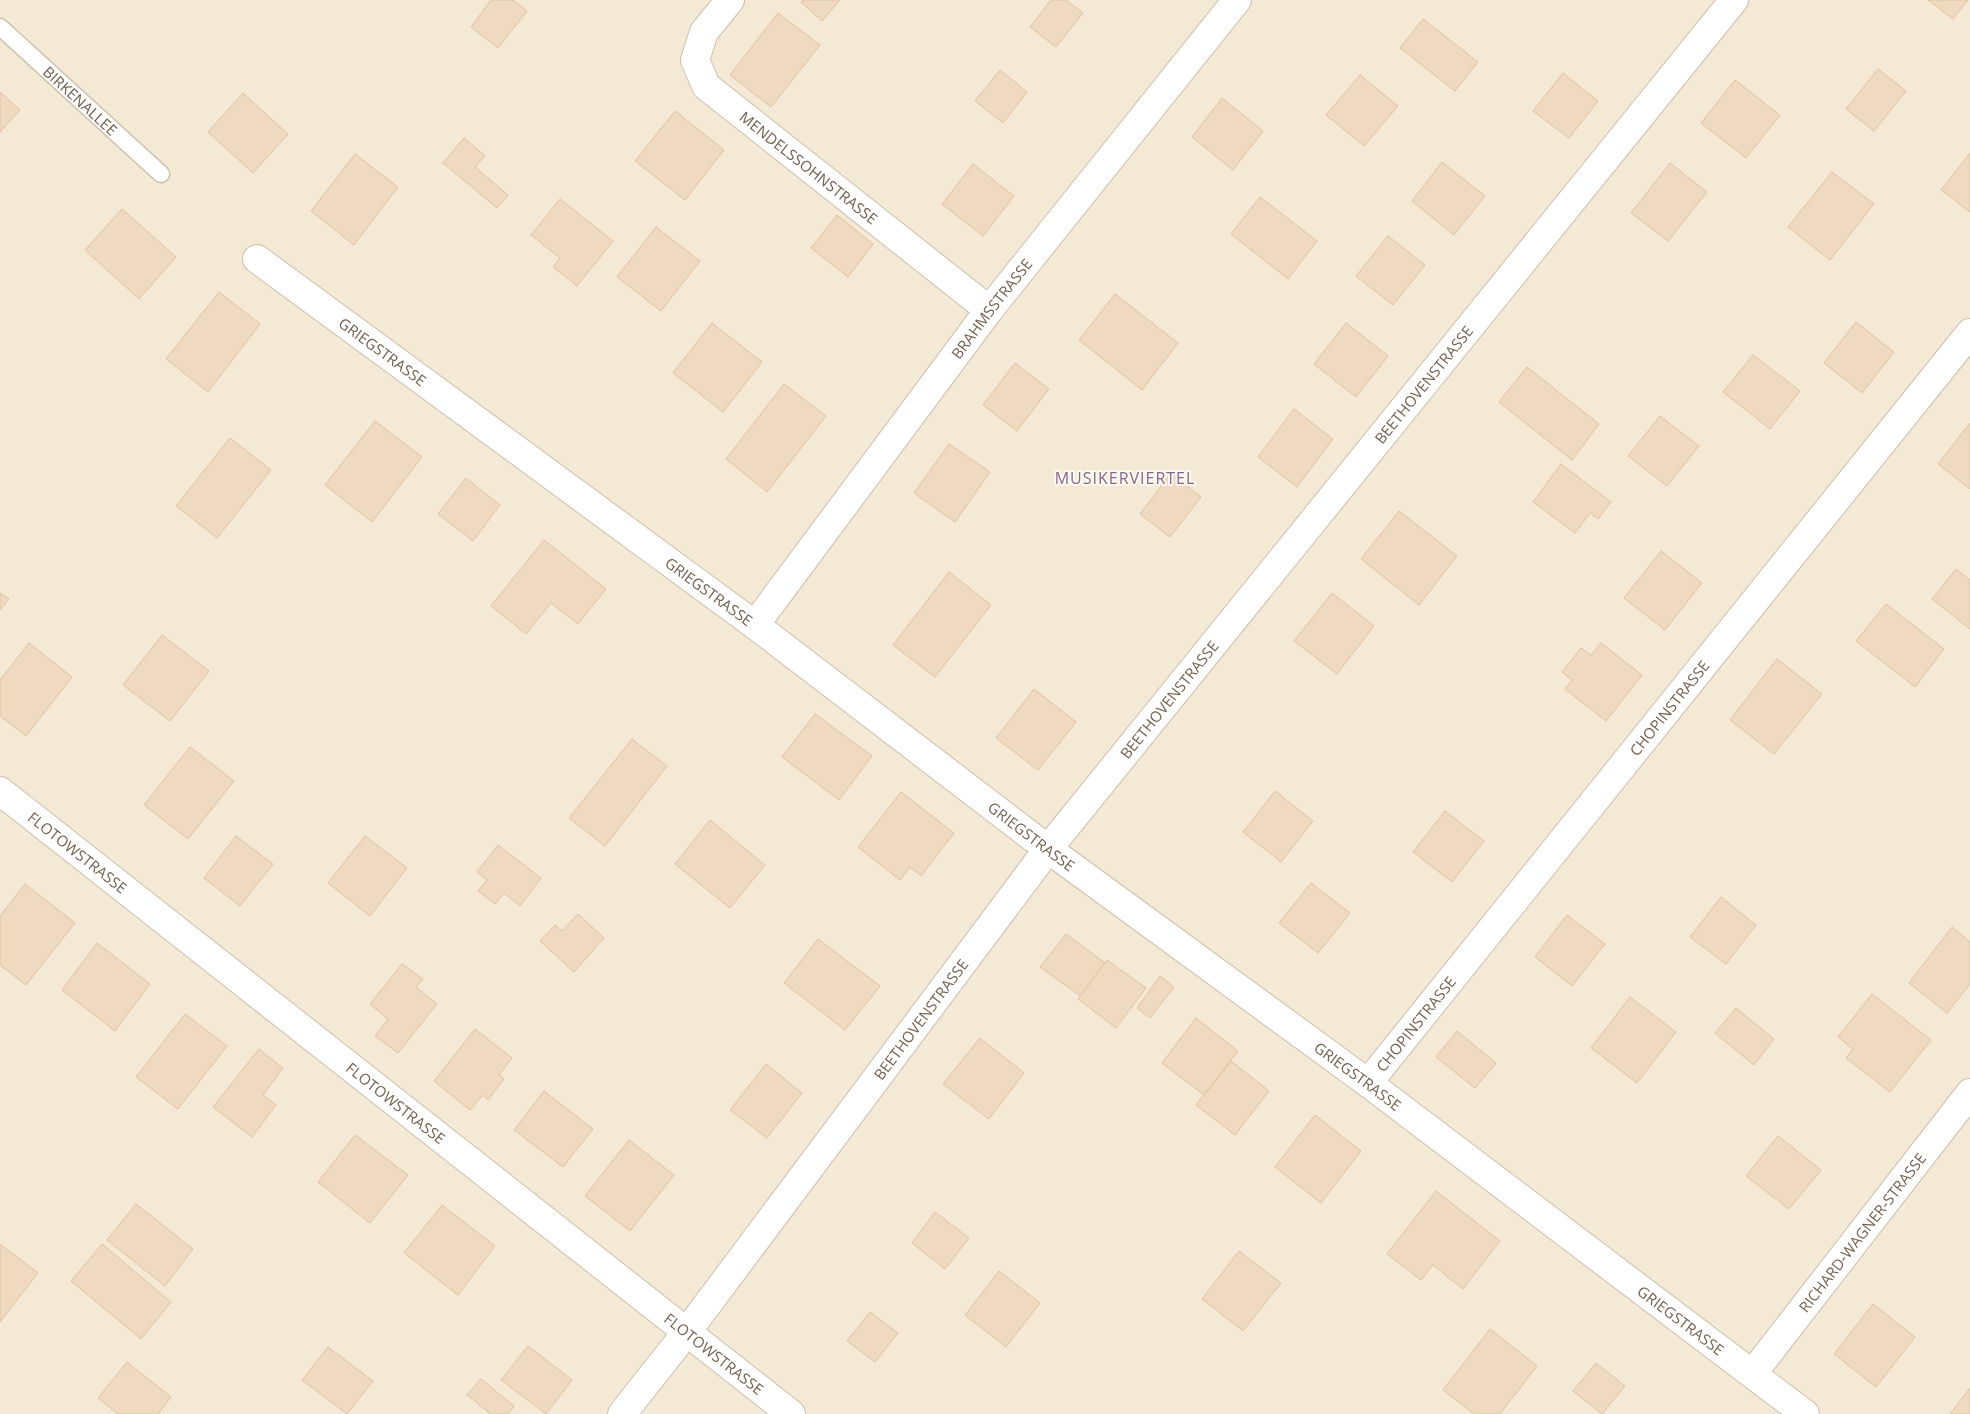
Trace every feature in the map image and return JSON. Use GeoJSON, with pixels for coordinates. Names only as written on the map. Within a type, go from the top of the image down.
{"type":"FeatureCollection","features":[{"type":"Feature","properties":{"kind":"street","name":"MENDELSSOHNSTRASSE"},"geometry":{"type":"LineString","coordinates":[[730,0],[704,32],[695,60],[706,86],[989,310]]}},
{"type":"Feature","properties":{"kind":"street","name":"BRAHMSSTRASSE"},"geometry":{"type":"LineString","coordinates":[[755,625],[989,310],[1237,0]]}},
{"type":"Feature","properties":{"kind":"street","name":"BEETHOVENSTRASSE"},"geometry":{"type":"LineString","coordinates":[[622,1414],[686,1333],[1048,849],[1734,0]]}},
{"type":"Feature","properties":{"kind":"street","name":"GRIEGSTRASSE"},"geometry":{"type":"LineString","coordinates":[[257,259],[755,625],[1048,849],[1368,1083],[1805,1414]]}},
{"type":"Feature","properties":{"kind":"street","name":"CHOPINSTRASSE"},"geometry":{"type":"LineString","coordinates":[[1368,1083],[1970,333]]}},
{"type":"Feature","properties":{"kind":"street","name":"FLOTOWSTRASSE"},"geometry":{"type":"LineString","coordinates":[[0,791],[790,1414]]}},
{"type":"Feature","properties":{"kind":"street","name":"RICHARD-WAGNER-STRASSE"},"geometry":{"type":"LineString","coordinates":[[1752,1373],[1970,1093]]}},
{"type":"Feature","properties":{"kind":"lane","name":"BIRKENALLEE"},"geometry":{"type":"LineString","coordinates":[[0,27],[161,174]]}},
{"type":"Feature","properties":{"kind":"shaded area"},"geometry":{"type":"Polygon","coordinates":[[[0,0],[1970,0],[1970,1414],[0,1414],[0,0]]]}},
{"type":"Feature","properties":{"kind":"building"},"geometry":{"type":"Polygon","coordinates":[[[491,0],[513,0],[527,11],[498,48],[471,27],[491,0]]]}},
{"type":"Feature","properties":{"kind":"building"},"geometry":{"type":"Polygon","coordinates":[[[803,0],[840,0],[822,21],[801,2],[803,0]]]}},
{"type":"Feature","properties":{"kind":"building"},"geometry":{"type":"Polygon","coordinates":[[[1051,0],[1066,0],[1083,13],[1056,47],[1030,27],[1051,0]]]}},
{"type":"Feature","properties":{"kind":"building"},"geometry":{"type":"Polygon","coordinates":[[[1928,0],[1968,0],[1953,19],[1928,0]]]}},
{"type":"Feature","properties":{"kind":"building"},"geometry":{"type":"Polygon","coordinates":[[[778,13],[820,45],[771,107],[730,75],[778,13]]]}},
{"type":"Feature","properties":{"kind":"building"},"geometry":{"type":"Polygon","coordinates":[[[1423,19],[1478,62],[1455,91],[1400,48],[1423,19]]]}},
{"type":"Feature","properties":{"kind":"building"},"geometry":{"type":"Polygon","coordinates":[[[1878,69],[1906,91],[1874,131],[1846,109],[1878,69]]]}},
{"type":"Feature","properties":{"kind":"building"},"geometry":{"type":"Polygon","coordinates":[[[1000,70],[1027,92],[1003,123],[975,101],[1000,70]]]}},
{"type":"Feature","properties":{"kind":"building"},"geometry":{"type":"Polygon","coordinates":[[[1563,73],[1598,101],[1569,138],[1533,111],[1563,73]]]}},
{"type":"Feature","properties":{"kind":"building"},"geometry":{"type":"Polygon","coordinates":[[[1360,75],[1398,106],[1364,146],[1326,115],[1360,75]]]}},
{"type":"Feature","properties":{"kind":"building"},"geometry":{"type":"Polygon","coordinates":[[[1735,80],[1780,115],[1746,158],[1701,123],[1735,80]]]}},
{"type":"Feature","properties":{"kind":"building"},"geometry":{"type":"Polygon","coordinates":[[[0,92],[20,110],[0,132],[0,92]]]}},
{"type":"Feature","properties":{"kind":"building"},"geometry":{"type":"Polygon","coordinates":[[[243,93],[288,134],[253,173],[208,132],[243,93]]]}},
{"type":"Feature","properties":{"kind":"building"},"geometry":{"type":"Polygon","coordinates":[[[1222,98],[1263,131],[1233,170],[1192,137],[1222,98]]]}},
{"type":"Feature","properties":{"kind":"building"},"geometry":{"type":"Polygon","coordinates":[[[675,111],[724,150],[685,200],[635,161],[675,111]]]}},
{"type":"Feature","properties":{"kind":"building"},"geometry":{"type":"Polygon","coordinates":[[[464,138],[485,156],[475,167],[508,195],[497,208],[443,163],[464,138]]]}},
{"type":"Feature","properties":{"kind":"building"},"geometry":{"type":"Polygon","coordinates":[[[1970,153],[1970,212],[1941,190],[1970,153]]]}},
{"type":"Feature","properties":{"kind":"building"},"geometry":{"type":"Polygon","coordinates":[[[355,154],[398,187],[354,245],[311,211],[355,154]]]}},
{"type":"Feature","properties":{"kind":"building"},"geometry":{"type":"Polygon","coordinates":[[[1442,162],[1485,196],[1454,235],[1412,201],[1442,162]]]}},
{"type":"Feature","properties":{"kind":"building"},"geometry":{"type":"Polygon","coordinates":[[[1670,163],[1707,192],[1668,241],[1631,213],[1670,163]]]}},
{"type":"Feature","properties":{"kind":"building"},"geometry":{"type":"Polygon","coordinates":[[[973,164],[1014,196],[983,236],[942,204],[973,164]]]}},
{"type":"Feature","properties":{"kind":"building"},"geometry":{"type":"Polygon","coordinates":[[[1832,172],[1874,204],[1830,260],[1788,227],[1832,172]]]}},
{"type":"Feature","properties":{"kind":"building"},"geometry":{"type":"Polygon","coordinates":[[[1260,197],[1317,241],[1288,279],[1231,234],[1260,197]]]}},
{"type":"Feature","properties":{"kind":"building"},"geometry":{"type":"Polygon","coordinates":[[[560,199],[613,241],[577,286],[553,267],[560,258],[531,235],[560,199]]]}},
{"type":"Feature","properties":{"kind":"building"},"geometry":{"type":"Polygon","coordinates":[[[122,209],[176,257],[139,299],[85,250],[122,209]]]}},
{"type":"Feature","properties":{"kind":"building"},"geometry":{"type":"Polygon","coordinates":[[[837,215],[873,244],[848,277],[811,248],[837,215]]]}},
{"type":"Feature","properties":{"kind":"building"},"geometry":{"type":"Polygon","coordinates":[[[656,227],[700,261],[661,311],[617,277],[656,227]]]}},
{"type":"Feature","properties":{"kind":"building"},"geometry":{"type":"Polygon","coordinates":[[[1388,236],[1425,265],[1393,305],[1356,276],[1388,236]]]}},
{"type":"Feature","properties":{"kind":"building"},"geometry":{"type":"Polygon","coordinates":[[[219,292],[260,324],[208,392],[166,359],[219,292]]]}},
{"type":"Feature","properties":{"kind":"building"},"geometry":{"type":"Polygon","coordinates":[[[1115,294],[1178,343],[1142,390],[1079,340],[1115,294]]]}},
{"type":"Feature","properties":{"kind":"building"},"geometry":{"type":"Polygon","coordinates":[[[1856,322],[1894,352],[1862,393],[1824,363],[1856,322]]]}},
{"type":"Feature","properties":{"kind":"building"},"geometry":{"type":"Polygon","coordinates":[[[712,323],[762,362],[723,412],[673,373],[712,323]]]}},
{"type":"Feature","properties":{"kind":"building"},"geometry":{"type":"Polygon","coordinates":[[[1346,323],[1388,356],[1356,397],[1314,364],[1346,323]]]}},
{"type":"Feature","properties":{"kind":"building"},"geometry":{"type":"Polygon","coordinates":[[[1753,355],[1800,391],[1770,429],[1723,392],[1753,355]]]}},
{"type":"Feature","properties":{"kind":"building"},"geometry":{"type":"Polygon","coordinates":[[[1015,363],[1049,389],[1017,431],[983,405],[1015,363]]]}},
{"type":"Feature","properties":{"kind":"building"},"geometry":{"type":"Polygon","coordinates":[[[1527,367],[1599,424],[1572,460],[1499,402],[1527,367]]]}},
{"type":"Feature","properties":{"kind":"building"},"geometry":{"type":"Polygon","coordinates":[[[784,384],[826,416],[767,492],[726,459],[784,384]]]}},
{"type":"Feature","properties":{"kind":"building"},"geometry":{"type":"Polygon","coordinates":[[[1294,409],[1333,439],[1297,487],[1258,457],[1294,409]]]}},
{"type":"Feature","properties":{"kind":"building"},"geometry":{"type":"Polygon","coordinates":[[[1660,416],[1699,446],[1667,486],[1628,456],[1660,416]]]}},
{"type":"Feature","properties":{"kind":"building"},"geometry":{"type":"Polygon","coordinates":[[[375,421],[422,457],[372,522],[325,485],[375,421]]]}},
{"type":"Feature","properties":{"kind":"building"},"geometry":{"type":"Polygon","coordinates":[[[1970,423],[1970,489],[1938,464],[1970,423]]]}},
{"type":"Feature","properties":{"kind":"building"},"geometry":{"type":"Polygon","coordinates":[[[230,438],[271,470],[217,538],[176,506],[230,438]]]}},
{"type":"Feature","properties":{"kind":"building"},"geometry":{"type":"Polygon","coordinates":[[[949,444],[990,472],[955,522],[914,493],[949,444]]]}},
{"type":"Feature","properties":{"kind":"building"},"geometry":{"type":"Polygon","coordinates":[[[1561,464],[1611,502],[1598,519],[1590,513],[1575,533],[1533,502],[1561,464]]]}},
{"type":"Feature","properties":{"kind":"building"},"geometry":{"type":"Polygon","coordinates":[[[1171,473],[1201,497],[1170,537],[1140,514],[1171,473]]]}},
{"type":"Feature","properties":{"kind":"building"},"geometry":{"type":"Polygon","coordinates":[[[466,478],[500,505],[473,541],[438,514],[466,478]]]}},
{"type":"Feature","properties":{"kind":"building"},"geometry":{"type":"Polygon","coordinates":[[[1399,511],[1457,556],[1419,605],[1361,559],[1399,511]]]}},
{"type":"Feature","properties":{"kind":"building"},"geometry":{"type":"Polygon","coordinates":[[[544,540],[606,589],[578,624],[551,603],[526,634],[491,606],[544,540]]]}},
{"type":"Feature","properties":{"kind":"building"},"geometry":{"type":"Polygon","coordinates":[[[1661,551],[1702,583],[1665,630],[1624,598],[1661,551]]]}},
{"type":"Feature","properties":{"kind":"building"},"geometry":{"type":"Polygon","coordinates":[[[1956,569],[1970,580],[1970,629],[1932,599],[1956,569]]]}},
{"type":"Feature","properties":{"kind":"building"},"geometry":{"type":"Polygon","coordinates":[[[949,572],[991,605],[935,677],[893,645],[949,572]]]}},
{"type":"Feature","properties":{"kind":"building"},"geometry":{"type":"Polygon","coordinates":[[[0,593],[9,599],[0,610],[0,593]]]}},
{"type":"Feature","properties":{"kind":"building"},"geometry":{"type":"Polygon","coordinates":[[[1332,593],[1374,626],[1337,674],[1294,641],[1332,593]]]}},
{"type":"Feature","properties":{"kind":"building"},"geometry":{"type":"Polygon","coordinates":[[[1886,604],[1944,649],[1915,687],[1856,641],[1886,604]]]}},
{"type":"Feature","properties":{"kind":"building"},"geometry":{"type":"Polygon","coordinates":[[[162,635],[209,671],[170,721],[123,685],[162,635]]]}},
{"type":"Feature","properties":{"kind":"building"},"geometry":{"type":"Polygon","coordinates":[[[29,643],[72,677],[26,736],[0,716],[0,680],[29,643]]]}},
{"type":"Feature","properties":{"kind":"building"},"geometry":{"type":"Polygon","coordinates":[[[1601,643],[1642,675],[1606,721],[1565,689],[1572,680],[1562,672],[1581,648],[1591,655],[1601,643]]]}},
{"type":"Feature","properties":{"kind":"building"},"geometry":{"type":"Polygon","coordinates":[[[1777,659],[1822,694],[1774,754],[1730,720],[1777,659]]]}},
{"type":"Feature","properties":{"kind":"building"},"geometry":{"type":"Polygon","coordinates":[[[1034,689],[1076,722],[1038,770],[996,738],[1034,689]]]}},
{"type":"Feature","properties":{"kind":"building"},"geometry":{"type":"Polygon","coordinates":[[[815,714],[872,756],[839,800],[782,757],[815,714]]]}},
{"type":"Feature","properties":{"kind":"building"},"geometry":{"type":"Polygon","coordinates":[[[632,739],[667,766],[605,846],[569,818],[632,739]]]}},
{"type":"Feature","properties":{"kind":"building"},"geometry":{"type":"Polygon","coordinates":[[[190,747],[234,781],[188,839],[144,805],[190,747]]]}},
{"type":"Feature","properties":{"kind":"building"},"geometry":{"type":"Polygon","coordinates":[[[1275,791],[1313,821],[1281,862],[1243,832],[1275,791]]]}},
{"type":"Feature","properties":{"kind":"building"},"geometry":{"type":"Polygon","coordinates":[[[901,792],[954,833],[921,876],[910,867],[900,880],[858,847],[901,792]]]}},
{"type":"Feature","properties":{"kind":"building"},"geometry":{"type":"Polygon","coordinates":[[[1445,811],[1484,841],[1452,882],[1413,852],[1445,811]]]}},
{"type":"Feature","properties":{"kind":"building"},"geometry":{"type":"Polygon","coordinates":[[[710,820],[765,865],[730,908],[675,864],[710,820]]]}},
{"type":"Feature","properties":{"kind":"building"},"geometry":{"type":"Polygon","coordinates":[[[236,836],[273,864],[240,906],[204,878],[236,836]]]}},
{"type":"Feature","properties":{"kind":"building"},"geometry":{"type":"Polygon","coordinates":[[[365,836],[407,868],[370,916],[328,883],[365,836]]]}},
{"type":"Feature","properties":{"kind":"building"},"geometry":{"type":"Polygon","coordinates":[[[498,845],[541,878],[520,906],[504,893],[495,904],[478,891],[487,880],[477,872],[498,845]]]}},
{"type":"Feature","properties":{"kind":"building"},"geometry":{"type":"Polygon","coordinates":[[[1311,883],[1350,913],[1318,953],[1279,923],[1311,883]]]}},
{"type":"Feature","properties":{"kind":"building"},"geometry":{"type":"Polygon","coordinates":[[[25,884],[75,923],[26,985],[0,965],[0,916],[25,884]]]}},
{"type":"Feature","properties":{"kind":"building"},"geometry":{"type":"Polygon","coordinates":[[[1721,897],[1756,925],[1726,964],[1690,937],[1721,897]]]}},
{"type":"Feature","properties":{"kind":"building"},"geometry":{"type":"Polygon","coordinates":[[[578,914],[604,938],[574,972],[540,941],[555,925],[562,931],[578,914]]]}},
{"type":"Feature","properties":{"kind":"building"},"geometry":{"type":"Polygon","coordinates":[[[1567,915],[1605,944],[1572,986],[1535,957],[1567,915]]]}},
{"type":"Feature","properties":{"kind":"building"},"geometry":{"type":"Polygon","coordinates":[[[1952,927],[1970,942],[1970,984],[1947,1013],[1909,983],[1952,927]]]}},
{"type":"Feature","properties":{"kind":"building"},"geometry":{"type":"Polygon","coordinates":[[[1066,934],[1105,963],[1080,996],[1040,967],[1066,934]]]}},
{"type":"Feature","properties":{"kind":"building"},"geometry":{"type":"Polygon","coordinates":[[[818,939],[880,986],[845,1030],[784,983],[818,939]]]}},
{"type":"Feature","properties":{"kind":"building"},"geometry":{"type":"Polygon","coordinates":[[[97,943],[150,984],[115,1031],[62,990],[97,943]]]}},
{"type":"Feature","properties":{"kind":"building"},"geometry":{"type":"Polygon","coordinates":[[[1107,960],[1146,988],[1116,1028],[1078,999],[1107,960]]]}},
{"type":"Feature","properties":{"kind":"building"},"geometry":{"type":"Polygon","coordinates":[[[402,964],[423,979],[416,987],[437,1004],[398,1053],[375,1036],[388,1019],[370,1004],[402,964]]]}},
{"type":"Feature","properties":{"kind":"building"},"geometry":{"type":"Polygon","coordinates":[[[1160,976],[1174,987],[1150,1018],[1137,1008],[1160,976]]]}},
{"type":"Feature","properties":{"kind":"building"},"geometry":{"type":"Polygon","coordinates":[[[1872,994],[1931,1040],[1890,1092],[1846,1058],[1853,1049],[1838,1037],[1872,994]]]}},
{"type":"Feature","properties":{"kind":"building"},"geometry":{"type":"Polygon","coordinates":[[[1630,997],[1676,1032],[1637,1083],[1591,1048],[1630,997]]]}},
{"type":"Feature","properties":{"kind":"building"},"geometry":{"type":"Polygon","coordinates":[[[1736,1008],[1774,1039],[1754,1065],[1715,1033],[1736,1008]]]}},
{"type":"Feature","properties":{"kind":"building"},"geometry":{"type":"Polygon","coordinates":[[[185,1014],[227,1046],[178,1109],[136,1077],[185,1014]]]}},
{"type":"Feature","properties":{"kind":"building"},"geometry":{"type":"Polygon","coordinates":[[[1196,1018],[1238,1051],[1204,1095],[1162,1063],[1196,1018]]]}},
{"type":"Feature","properties":{"kind":"building"},"geometry":{"type":"Polygon","coordinates":[[[475,1029],[512,1058],[499,1075],[504,1079],[488,1100],[483,1095],[470,1110],[434,1081],[475,1029]]]}},
{"type":"Feature","properties":{"kind":"building"},"geometry":{"type":"Polygon","coordinates":[[[1457,1031],[1496,1063],[1475,1088],[1436,1057],[1457,1031]]]}},
{"type":"Feature","properties":{"kind":"building"},"geometry":{"type":"Polygon","coordinates":[[[980,1038],[1024,1073],[989,1119],[943,1084],[980,1038]]]}},
{"type":"Feature","properties":{"kind":"building"},"geometry":{"type":"Polygon","coordinates":[[[259,1049],[283,1068],[263,1095],[276,1105],[252,1137],[213,1107],[259,1049]]]}},
{"type":"Feature","properties":{"kind":"building"},"geometry":{"type":"Polygon","coordinates":[[[1231,1061],[1269,1091],[1235,1135],[1196,1105],[1231,1061]]]}},
{"type":"Feature","properties":{"kind":"building"},"geometry":{"type":"Polygon","coordinates":[[[766,1064],[802,1093],[767,1138],[730,1110],[766,1064]]]}},
{"type":"Feature","properties":{"kind":"building"},"geometry":{"type":"Polygon","coordinates":[[[544,1091],[593,1129],[563,1167],[514,1130],[544,1091]]]}},
{"type":"Feature","properties":{"kind":"building"},"geometry":{"type":"Polygon","coordinates":[[[1315,1115],[1361,1151],[1321,1203],[1275,1167],[1315,1115]]]}},
{"type":"Feature","properties":{"kind":"building"},"geometry":{"type":"Polygon","coordinates":[[[355,1135],[408,1175],[370,1223],[318,1182],[355,1135]]]}},
{"type":"Feature","properties":{"kind":"building"},"geometry":{"type":"Polygon","coordinates":[[[1778,1136],[1821,1170],[1789,1209],[1746,1176],[1778,1136]]]}},
{"type":"Feature","properties":{"kind":"building"},"geometry":{"type":"Polygon","coordinates":[[[629,1140],[674,1175],[630,1231],[585,1196],[629,1140]]]}},
{"type":"Feature","properties":{"kind":"building"},"geometry":{"type":"Polygon","coordinates":[[[1436,1191],[1500,1241],[1463,1289],[1433,1265],[1421,1280],[1387,1254],[1436,1191]]]}},
{"type":"Feature","properties":{"kind":"building"},"geometry":{"type":"Polygon","coordinates":[[[136,1204],[193,1249],[165,1286],[107,1240],[136,1204]]]}},
{"type":"Feature","properties":{"kind":"building"},"geometry":{"type":"Polygon","coordinates":[[[442,1205],[495,1246],[458,1295],[404,1253],[442,1205]]]}},
{"type":"Feature","properties":{"kind":"building"},"geometry":{"type":"Polygon","coordinates":[[[935,1212],[969,1238],[945,1269],[912,1243],[935,1212]]]}},
{"type":"Feature","properties":{"kind":"building"},"geometry":{"type":"Polygon","coordinates":[[[0,1244],[38,1273],[0,1322],[0,1244]]]}},
{"type":"Feature","properties":{"kind":"building"},"geometry":{"type":"Polygon","coordinates":[[[102,1244],[171,1302],[141,1339],[71,1281],[102,1244]]]}},
{"type":"Feature","properties":{"kind":"building"},"geometry":{"type":"Polygon","coordinates":[[[1239,1251],[1281,1283],[1243,1331],[1202,1299],[1239,1251]]]}},
{"type":"Feature","properties":{"kind":"building"},"geometry":{"type":"Polygon","coordinates":[[[999,1271],[1040,1303],[1006,1347],[965,1315],[999,1271]]]}},
{"type":"Feature","properties":{"kind":"building"},"geometry":{"type":"Polygon","coordinates":[[[1873,1304],[1915,1337],[1876,1387],[1834,1354],[1873,1304]]]}},
{"type":"Feature","properties":{"kind":"building"},"geometry":{"type":"Polygon","coordinates":[[[870,1312],[898,1333],[875,1362],[847,1341],[870,1312]]]}},
{"type":"Feature","properties":{"kind":"building"},"geometry":{"type":"Polygon","coordinates":[[[1490,1329],[1537,1366],[1500,1414],[1474,1414],[1443,1390],[1490,1329]]]}},
{"type":"Feature","properties":{"kind":"building"},"geometry":{"type":"Polygon","coordinates":[[[528,1346],[572,1380],[546,1414],[501,1380],[528,1346]]]}},
{"type":"Feature","properties":{"kind":"building"},"geometry":{"type":"Polygon","coordinates":[[[328,1347],[373,1381],[347,1414],[302,1380],[328,1347]]]}},
{"type":"Feature","properties":{"kind":"building"},"geometry":{"type":"Polygon","coordinates":[[[127,1362],[171,1397],[158,1414],[118,1414],[98,1398],[127,1362]]]}},
{"type":"Feature","properties":{"kind":"building"},"geometry":{"type":"Polygon","coordinates":[[[1596,1363],[1625,1386],[1602,1414],[1573,1391],[1596,1363]]]}},
{"type":"Feature","properties":{"kind":"building"},"geometry":{"type":"Polygon","coordinates":[[[481,1379],[514,1406],[508,1414],[491,1414],[467,1395],[481,1379]]]}},
{"type":"Feature","properties":{"kind":"building"},"geometry":{"type":"Polygon","coordinates":[[[1970,1388],[1970,1414],[1950,1414],[1970,1388]]]}},
{"type":"Feature","properties":{"kind":"district","name":"MUSIKERVIERTEL"},"geometry":{"type":"Point","coordinates":[1125,478]}}]}
